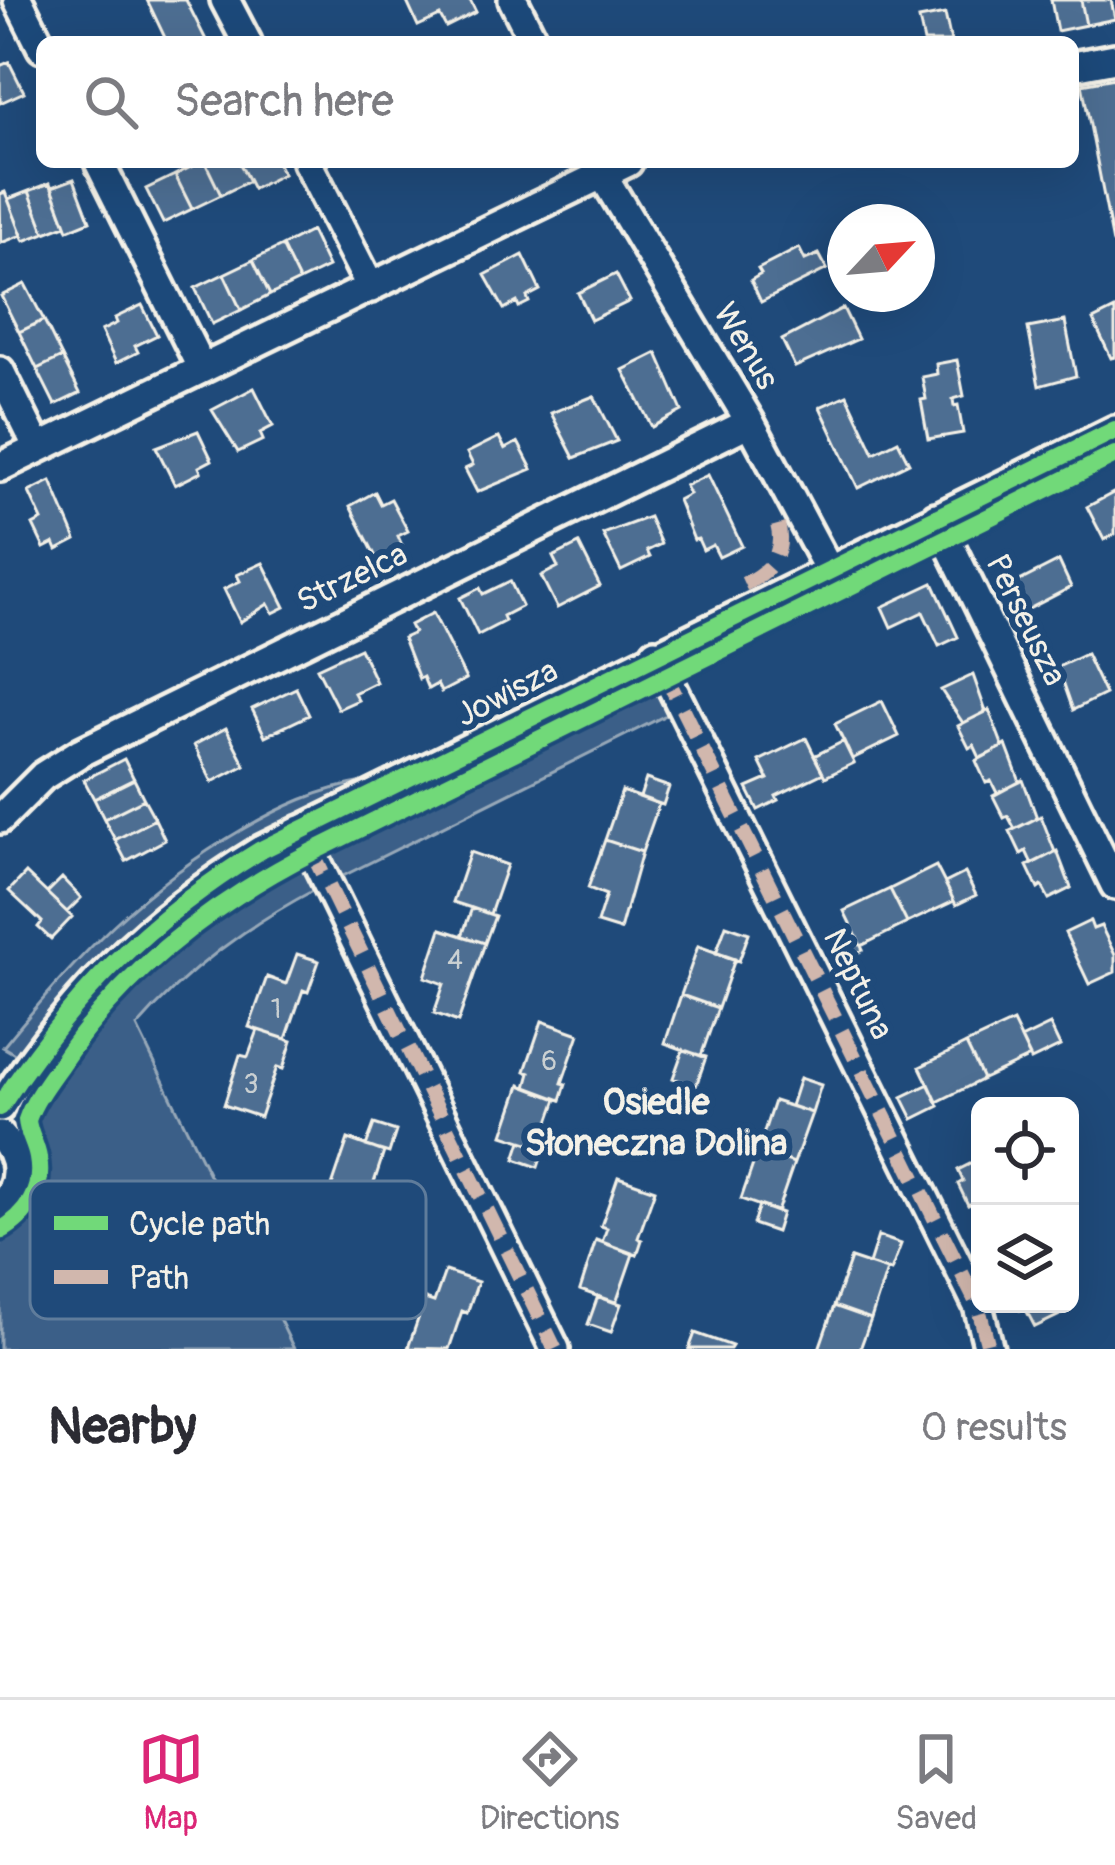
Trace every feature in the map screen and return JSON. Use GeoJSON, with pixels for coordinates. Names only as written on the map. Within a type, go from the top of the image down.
{"type":"FeatureCollection","features":[{"type":"Feature","properties":{"kind":"street"},"geometry":{"type":"LineString","coordinates":[[18,0],[36,36]]}},
{"type":"Feature","properties":{"kind":"street"},"geometry":{"type":"LineString","coordinates":[[225,0],[244,36]]}},
{"type":"Feature","properties":{"kind":"street"},"geometry":{"type":"LineString","coordinates":[[513,0],[531,36]]}},
{"type":"Feature","properties":{"kind":"street"},"geometry":{"type":"LineString","coordinates":[[1079,65],[1115,58]]}},
{"type":"Feature","properties":{"kind":"street"},"geometry":{"type":"LineString","coordinates":[[102,168],[202,369]]}},
{"type":"Feature","properties":{"kind":"street"},"geometry":{"type":"LineString","coordinates":[[310,168],[370,288]]}},
{"type":"Feature","properties":{"kind":"street"},"geometry":{"type":"LineString","coordinates":[[0,466],[370,288],[598,168]]}},
{"type":"Feature","properties":{"kind":"street","name":"Wenus"},"geometry":{"type":"LineString","coordinates":[[598,168],[750,422],[829,570]]}},
{"type":"Feature","properties":{"kind":"street"},"geometry":{"type":"LineString","coordinates":[[0,371],[38,448]]}},
{"type":"Feature","properties":{"kind":"street","name":"Strzelca"},"geometry":{"type":"LineString","coordinates":[[0,819],[43,776],[81,752],[750,422]]}},
{"type":"Feature","properties":{"kind":"street","name":"Jowisza"},"geometry":{"type":"LineString","coordinates":[[0,1107],[52,1030],[114,960],[185,899],[301,830],[1115,430]]}},
{"type":"Feature","properties":{"kind":"street","name":"Perseusza"},"geometry":{"type":"LineString","coordinates":[[936,517],[1115,885]]}},
{"type":"Feature","properties":{"kind":"street","name":"Neptuna"},"geometry":{"type":"LineString","coordinates":[[655,653],[978,1306],[989,1349]]}},
{"type":"Feature","properties":{"kind":"street"},"geometry":{"type":"LineString","coordinates":[[301,830],[555,1349]]}},
{"type":"Feature","properties":{"kind":"street"},"geometry":{"type":"LineString","coordinates":[[0,1135],[13,1151],[17,1171],[14,1188],[0,1207]]}},
{"type":"Feature","properties":{"kind":"shaded area"},"geometry":{"type":"Polygon","coordinates":[[[656,689],[668,714],[337,879],[326,855],[656,689]]]}},
{"type":"Feature","properties":{"kind":"shaded area"},"geometry":{"type":"Polygon","coordinates":[[[364,782],[256,837],[187,881],[95,961],[18,1056],[3,1047],[112,926],[173,875],[272,813],[316,794],[364,782]]]}},
{"type":"Feature","properties":{"kind":"shaded area"},"geometry":{"type":"Polygon","coordinates":[[[307,862],[316,889],[220,950],[137,1027],[212,1181],[45,1181],[37,1111],[86,1039],[171,952],[307,862]]]}},
{"type":"Feature","properties":{"kind":"shaded area"},"geometry":{"type":"Polygon","coordinates":[[[30,1214],[30,1319],[279,1319],[294,1349],[0,1349],[0,1239],[30,1214]]]}},
{"type":"Feature","properties":{"kind":"building"},"geometry":{"type":"Polygon","coordinates":[[[147,0],[186,0],[204,36],[164,36],[147,0]]]}},
{"type":"Feature","properties":{"kind":"building"},"geometry":{"type":"Polygon","coordinates":[[[406,0],[470,0],[476,12],[446,27],[440,16],[418,26],[406,0]]]}},
{"type":"Feature","properties":{"kind":"building"},"geometry":{"type":"Polygon","coordinates":[[[1051,0],[1081,0],[1086,25],[1057,31],[1051,0]]]}},
{"type":"Feature","properties":{"kind":"building"},"geometry":{"type":"Polygon","coordinates":[[[1081,0],[1111,0],[1115,19],[1086,25],[1081,0]]]}},
{"type":"Feature","properties":{"kind":"building"},"geometry":{"type":"Polygon","coordinates":[[[945,14],[950,36],[923,36],[919,19],[945,14]]]}},
{"type":"Feature","properties":{"kind":"building"},"geometry":{"type":"Polygon","coordinates":[[[9,62],[24,92],[0,103],[0,66],[9,62]]]}},
{"type":"Feature","properties":{"kind":"building"},"geometry":{"type":"Polygon","coordinates":[[[1115,78],[1115,243],[1113,243],[1082,84],[1115,78]]]}},
{"type":"Feature","properties":{"kind":"building"},"geometry":{"type":"Polygon","coordinates":[[[189,168],[208,168],[221,195],[192,209],[175,175],[189,168]]]}},
{"type":"Feature","properties":{"kind":"building"},"geometry":{"type":"Polygon","coordinates":[[[208,168],[242,168],[249,181],[221,195],[208,168]]]}},
{"type":"Feature","properties":{"kind":"building"},"geometry":{"type":"Polygon","coordinates":[[[242,168],[280,168],[283,174],[253,189],[242,168]]]}},
{"type":"Feature","properties":{"kind":"building"},"geometry":{"type":"Polygon","coordinates":[[[175,175],[192,209],[163,223],[146,189],[175,175]]]}},
{"type":"Feature","properties":{"kind":"building"},"geometry":{"type":"Polygon","coordinates":[[[74,179],[90,221],[68,230],[52,187],[74,179]]]}},
{"type":"Feature","properties":{"kind":"building"},"geometry":{"type":"Polygon","coordinates":[[[50,183],[66,225],[45,233],[29,191],[50,183]]]}},
{"type":"Feature","properties":{"kind":"building"},"geometry":{"type":"Polygon","coordinates":[[[29,191],[45,233],[24,241],[8,199],[29,191]]]}},
{"type":"Feature","properties":{"kind":"building"},"geometry":{"type":"Polygon","coordinates":[[[5,192],[22,235],[1,243],[0,194],[5,192]]]}},
{"type":"Feature","properties":{"kind":"building"},"geometry":{"type":"Polygon","coordinates":[[[311,231],[328,267],[299,281],[282,246],[311,231]]]}},
{"type":"Feature","properties":{"kind":"building"},"geometry":{"type":"Polygon","coordinates":[[[282,246],[299,281],[270,295],[253,260],[282,246]]]}},
{"type":"Feature","properties":{"kind":"building"},"geometry":{"type":"Polygon","coordinates":[[[799,248],[805,260],[819,254],[827,269],[761,302],[751,280],[761,274],[758,269],[799,248]]]}},
{"type":"Feature","properties":{"kind":"building"},"geometry":{"type":"Polygon","coordinates":[[[523,255],[540,290],[527,297],[529,302],[504,309],[485,275],[523,255]]]}},
{"type":"Feature","properties":{"kind":"building"},"geometry":{"type":"Polygon","coordinates":[[[253,260],[270,295],[241,310],[224,274],[253,260]]]}},
{"type":"Feature","properties":{"kind":"building"},"geometry":{"type":"Polygon","coordinates":[[[224,274],[241,310],[212,324],[195,288],[224,274]]]}},
{"type":"Feature","properties":{"kind":"building"},"geometry":{"type":"Polygon","coordinates":[[[616,274],[630,301],[591,320],[578,293],[616,274]]]}},
{"type":"Feature","properties":{"kind":"building"},"geometry":{"type":"Polygon","coordinates":[[[25,284],[44,320],[19,332],[1,296],[25,284]]]}},
{"type":"Feature","properties":{"kind":"building"},"geometry":{"type":"Polygon","coordinates":[[[142,305],[157,335],[116,363],[101,331],[142,305]]]}},
{"type":"Feature","properties":{"kind":"building"},"geometry":{"type":"Polygon","coordinates":[[[1115,309],[1115,357],[1111,358],[1093,320],[1115,309]]]}},
{"type":"Feature","properties":{"kind":"building"},"geometry":{"type":"Polygon","coordinates":[[[835,312],[845,312],[858,339],[795,367],[782,340],[835,312]]]}},
{"type":"Feature","properties":{"kind":"building"},"geometry":{"type":"Polygon","coordinates":[[[44,320],[62,357],[37,369],[19,332],[44,320]]]}},
{"type":"Feature","properties":{"kind":"building"},"geometry":{"type":"Polygon","coordinates":[[[1065,321],[1076,376],[1039,386],[1028,328],[1065,321]]]}},
{"type":"Feature","properties":{"kind":"building"},"geometry":{"type":"Polygon","coordinates":[[[657,353],[682,411],[652,427],[623,370],[657,353]]]}},
{"type":"Feature","properties":{"kind":"building"},"geometry":{"type":"Polygon","coordinates":[[[62,357],[80,393],[55,405],[37,369],[62,357]]]}},
{"type":"Feature","properties":{"kind":"building"},"geometry":{"type":"Polygon","coordinates":[[[957,360],[964,396],[953,399],[963,433],[928,439],[922,377],[937,374],[936,364],[957,360]]]}},
{"type":"Feature","properties":{"kind":"building"},"geometry":{"type":"Polygon","coordinates":[[[254,388],[273,426],[260,433],[263,440],[238,452],[212,410],[254,388]]]}},
{"type":"Feature","properties":{"kind":"building"},"geometry":{"type":"Polygon","coordinates":[[[847,395],[874,453],[898,441],[909,463],[858,488],[820,407],[847,395]]]}},
{"type":"Feature","properties":{"kind":"building"},"geometry":{"type":"Polygon","coordinates":[[[594,396],[617,441],[574,458],[551,413],[594,396]]]}},
{"type":"Feature","properties":{"kind":"building"},"geometry":{"type":"Polygon","coordinates":[[[198,431],[212,460],[199,467],[201,472],[175,485],[156,447],[198,431]]]}},
{"type":"Feature","properties":{"kind":"building"},"geometry":{"type":"Polygon","coordinates":[[[499,437],[505,449],[518,442],[532,469],[477,492],[465,469],[473,465],[467,453],[499,437]]]}},
{"type":"Feature","properties":{"kind":"building"},"geometry":{"type":"Polygon","coordinates":[[[708,475],[742,546],[719,557],[713,545],[703,550],[698,539],[694,540],[678,500],[689,494],[685,486],[708,475]]]}},
{"type":"Feature","properties":{"kind":"building"},"geometry":{"type":"Polygon","coordinates":[[[51,481],[76,540],[57,550],[54,543],[44,548],[33,525],[42,520],[29,492],[51,481]]]}},
{"type":"Feature","properties":{"kind":"building"},"geometry":{"type":"Polygon","coordinates":[[[375,492],[381,504],[391,499],[408,531],[398,536],[404,550],[379,563],[350,506],[375,492]]]}},
{"type":"Feature","properties":{"kind":"building"},"geometry":{"type":"Polygon","coordinates":[[[1115,492],[1115,534],[1104,540],[1087,507],[1115,492]]]}},
{"type":"Feature","properties":{"kind":"building"},"geometry":{"type":"Polygon","coordinates":[[[649,517],[661,544],[647,551],[650,557],[621,571],[603,534],[649,517]]]}},
{"type":"Feature","properties":{"kind":"building"},"geometry":{"type":"Polygon","coordinates":[[[579,544],[600,586],[557,608],[541,576],[558,567],[553,557],[579,544]]]}},
{"type":"Feature","properties":{"kind":"building"},"geometry":{"type":"Polygon","coordinates":[[[1059,561],[1071,587],[1019,614],[1006,588],[1059,561]]]}},
{"type":"Feature","properties":{"kind":"building"},"geometry":{"type":"Polygon","coordinates":[[[263,563],[285,607],[273,613],[268,604],[240,622],[224,589],[240,581],[237,575],[263,563]]]}},
{"type":"Feature","properties":{"kind":"building"},"geometry":{"type":"Polygon","coordinates":[[[510,581],[522,606],[478,635],[460,598],[480,588],[483,594],[510,581]]]}},
{"type":"Feature","properties":{"kind":"building"},"geometry":{"type":"Polygon","coordinates":[[[933,583],[958,637],[939,646],[923,612],[891,627],[882,607],[933,583]]]}},
{"type":"Feature","properties":{"kind":"building"},"geometry":{"type":"Polygon","coordinates":[[[433,613],[466,679],[441,692],[437,684],[428,689],[423,677],[419,679],[403,638],[414,633],[410,625],[433,613]]]}},
{"type":"Feature","properties":{"kind":"building"},"geometry":{"type":"Polygon","coordinates":[[[360,648],[376,682],[354,693],[358,700],[338,709],[317,668],[360,648]]]}},
{"type":"Feature","properties":{"kind":"building"},"geometry":{"type":"Polygon","coordinates":[[[1086,654],[1105,694],[1073,710],[1058,667],[1086,654]]]}},
{"type":"Feature","properties":{"kind":"building"},"geometry":{"type":"Polygon","coordinates":[[[973,675],[986,712],[963,723],[941,690],[973,675]]]}},
{"type":"Feature","properties":{"kind":"building"},"geometry":{"type":"Polygon","coordinates":[[[296,688],[309,715],[265,736],[252,709],[296,688]]]}},
{"type":"Feature","properties":{"kind":"building"},"geometry":{"type":"Polygon","coordinates":[[[882,701],[899,736],[852,759],[835,724],[882,701]]]}},
{"type":"Feature","properties":{"kind":"building"},"geometry":{"type":"Polygon","coordinates":[[[989,710],[1003,747],[980,758],[958,726],[989,710]]]}},
{"type":"Feature","properties":{"kind":"building"},"geometry":{"type":"Polygon","coordinates":[[[226,728],[245,765],[212,782],[194,745],[226,728]]]}},
{"type":"Feature","properties":{"kind":"building"},"geometry":{"type":"Polygon","coordinates":[[[806,738],[823,773],[758,810],[747,788],[768,779],[759,761],[806,738]]]}},
{"type":"Feature","properties":{"kind":"building"},"geometry":{"type":"Polygon","coordinates":[[[844,741],[854,763],[825,777],[814,756],[844,741]]]}},
{"type":"Feature","properties":{"kind":"building"},"geometry":{"type":"Polygon","coordinates":[[[1006,745],[1020,782],[997,793],[991,781],[986,783],[976,761],[1006,745]]]}},
{"type":"Feature","properties":{"kind":"building"},"geometry":{"type":"Polygon","coordinates":[[[124,759],[134,779],[94,799],[84,780],[124,759]]]}},
{"type":"Feature","properties":{"kind":"building"},"geometry":{"type":"Polygon","coordinates":[[[134,779],[144,799],[104,819],[94,799],[134,779]]]}},
{"type":"Feature","properties":{"kind":"building"},"geometry":{"type":"Polygon","coordinates":[[[646,779],[669,787],[663,805],[640,797],[646,779]]]}},
{"type":"Feature","properties":{"kind":"building"},"geometry":{"type":"Polygon","coordinates":[[[1023,780],[1037,818],[1015,829],[993,796],[1023,780]]]}},
{"type":"Feature","properties":{"kind":"building"},"geometry":{"type":"Polygon","coordinates":[[[622,791],[659,804],[642,852],[605,840],[622,791]]]}},
{"type":"Feature","properties":{"kind":"building"},"geometry":{"type":"Polygon","coordinates":[[[144,799],[155,819],[115,840],[104,819],[144,799]]]}},
{"type":"Feature","properties":{"kind":"building"},"geometry":{"type":"Polygon","coordinates":[[[1041,816],[1055,852],[1032,864],[1026,851],[1021,854],[1010,831],[1041,816]]]}},
{"type":"Feature","properties":{"kind":"building"},"geometry":{"type":"Polygon","coordinates":[[[155,819],[165,840],[126,861],[115,840],[155,819]]]}},
{"type":"Feature","properties":{"kind":"building"},"geometry":{"type":"Polygon","coordinates":[[[605,840],[642,852],[620,930],[597,923],[606,895],[588,888],[605,840]]]}},
{"type":"Feature","properties":{"kind":"building"},"geometry":{"type":"Polygon","coordinates":[[[1057,851],[1071,888],[1049,899],[1042,886],[1038,889],[1027,866],[1057,851]]]}},
{"type":"Feature","properties":{"kind":"building"},"geometry":{"type":"Polygon","coordinates":[[[470,852],[507,865],[490,914],[453,902],[470,852]]]}},
{"type":"Feature","properties":{"kind":"building"},"geometry":{"type":"Polygon","coordinates":[[[936,866],[954,901],[907,923],[890,889],[936,866]]]}},
{"type":"Feature","properties":{"kind":"building"},"geometry":{"type":"Polygon","coordinates":[[[26,873],[72,917],[51,939],[38,927],[42,922],[9,891],[26,873]]]}},
{"type":"Feature","properties":{"kind":"building"},"geometry":{"type":"Polygon","coordinates":[[[965,873],[976,895],[956,905],[945,883],[965,873]]]}},
{"type":"Feature","properties":{"kind":"building"},"geometry":{"type":"Polygon","coordinates":[[[62,878],[81,898],[67,912],[47,893],[62,878]]]}},
{"type":"Feature","properties":{"kind":"building"},"geometry":{"type":"Polygon","coordinates":[[[890,889],[907,923],[861,946],[844,911],[890,889]]]}},
{"type":"Feature","properties":{"kind":"building"},"geometry":{"type":"Polygon","coordinates":[[[472,908],[495,916],[485,943],[462,936],[472,908]]]}},
{"type":"Feature","properties":{"kind":"building"},"geometry":{"type":"Polygon","coordinates":[[[1090,921],[1093,929],[1101,926],[1115,955],[1115,972],[1089,984],[1065,933],[1090,921]]]}},
{"type":"Feature","properties":{"kind":"building"},"geometry":{"type":"Polygon","coordinates":[[[726,925],[749,933],[739,961],[716,953],[726,925]]]}},
{"type":"Feature","properties":{"kind":"building"},"geometry":{"type":"Polygon","coordinates":[[[441,929],[485,943],[458,1022],[434,1013],[444,984],[425,977],[441,929]]]}},
{"type":"Feature","properties":{"kind":"building"},"geometry":{"type":"Polygon","coordinates":[[[853,929],[863,950],[843,960],[833,938],[853,929]]]}},
{"type":"Feature","properties":{"kind":"building"},"geometry":{"type":"Polygon","coordinates":[[[698,946],[735,959],[718,1008],[681,995],[698,946]]]}},
{"type":"Feature","properties":{"kind":"building"},"geometry":{"type":"Polygon","coordinates":[[[297,954],[319,961],[286,1039],[249,1027],[267,977],[286,984],[297,954]]]}},
{"type":"Feature","properties":{"kind":"building"},"geometry":{"type":"Polygon","coordinates":[[[681,995],[718,1008],[701,1056],[665,1043],[681,995]]]}},
{"type":"Feature","properties":{"kind":"building"},"geometry":{"type":"Polygon","coordinates":[[[542,1021],[579,1034],[561,1100],[526,1087],[530,1073],[525,1071],[542,1021]]]}},
{"type":"Feature","properties":{"kind":"building"},"geometry":{"type":"Polygon","coordinates":[[[1013,1022],[1030,1057],[983,1079],[966,1044],[1013,1022]]]}},
{"type":"Feature","properties":{"kind":"building"},"geometry":{"type":"Polygon","coordinates":[[[1050,1025],[1060,1046],[1031,1060],[1021,1039],[1050,1025]]]}},
{"type":"Feature","properties":{"kind":"building"},"geometry":{"type":"Polygon","coordinates":[[[258,1030],[292,1041],[283,1069],[277,1067],[260,1117],[224,1105],[240,1055],[248,1057],[258,1030]]]}},
{"type":"Feature","properties":{"kind":"building"},"geometry":{"type":"Polygon","coordinates":[[[966,1044],[983,1079],[937,1102],[920,1067],[966,1044]]]}},
{"type":"Feature","properties":{"kind":"building"},"geometry":{"type":"Polygon","coordinates":[[[683,1050],[706,1057],[696,1086],[673,1078],[683,1050]]]}},
{"type":"Feature","properties":{"kind":"building"},"geometry":{"type":"Polygon","coordinates":[[[800,1078],[821,1085],[812,1113],[791,1106],[800,1078]]]}},
{"type":"Feature","properties":{"kind":"building"},"geometry":{"type":"Polygon","coordinates":[[[929,1084],[939,1106],[913,1119],[902,1097],[929,1084]]]}},
{"type":"Feature","properties":{"kind":"building"},"geometry":{"type":"Polygon","coordinates":[[[520,1085],[557,1099],[540,1147],[503,1135],[520,1085]]]}},
{"type":"Feature","properties":{"kind":"building"},"geometry":{"type":"Polygon","coordinates":[[[774,1101],[812,1113],[794,1163],[758,1150],[774,1101]]]}},
{"type":"Feature","properties":{"kind":"building"},"geometry":{"type":"Polygon","coordinates":[[[374,1124],[396,1131],[389,1153],[366,1146],[374,1124]]]}},
{"type":"Feature","properties":{"kind":"building"},"geometry":{"type":"Polygon","coordinates":[[[348,1139],[384,1152],[375,1181],[334,1181],[348,1139]]]}},
{"type":"Feature","properties":{"kind":"building"},"geometry":{"type":"Polygon","coordinates":[[[521,1141],[544,1149],[538,1167],[515,1159],[521,1141]]]}},
{"type":"Feature","properties":{"kind":"building"},"geometry":{"type":"Polygon","coordinates":[[[758,1150],[794,1163],[777,1212],[741,1199],[758,1150]]]}},
{"type":"Feature","properties":{"kind":"building"},"geometry":{"type":"Polygon","coordinates":[[[971,1164],[968,1205],[958,1184],[963,1181],[958,1170],[971,1164]]]}},
{"type":"Feature","properties":{"kind":"building"},"geometry":{"type":"Polygon","coordinates":[[[618,1177],[655,1190],[637,1255],[602,1242],[607,1228],[601,1226],[618,1177]]]}},
{"type":"Feature","properties":{"kind":"building"},"geometry":{"type":"Polygon","coordinates":[[[759,1205],[782,1213],[776,1232],[753,1224],[759,1205]]]}},
{"type":"Feature","properties":{"kind":"building"},"geometry":{"type":"Polygon","coordinates":[[[878,1236],[901,1244],[891,1271],[869,1264],[878,1236]]]}},
{"type":"Feature","properties":{"kind":"building"},"geometry":{"type":"Polygon","coordinates":[[[596,1240],[633,1254],[616,1303],[580,1290],[596,1240]]]}},
{"type":"Feature","properties":{"kind":"building"},"geometry":{"type":"Polygon","coordinates":[[[851,1258],[887,1270],[871,1319],[834,1306],[851,1258]]]}},
{"type":"Feature","properties":{"kind":"building"},"geometry":{"type":"Polygon","coordinates":[[[445,1271],[478,1282],[449,1349],[408,1348],[418,1319],[426,1319],[426,1299],[434,1302],[445,1271]]]}},
{"type":"Feature","properties":{"kind":"building"},"geometry":{"type":"Polygon","coordinates":[[[598,1296],[621,1304],[611,1332],[588,1324],[598,1296]]]}},
{"type":"Feature","properties":{"kind":"building"},"geometry":{"type":"Polygon","coordinates":[[[834,1306],[871,1319],[860,1349],[819,1349],[834,1306]]]}},
{"type":"Feature","properties":{"kind":"building"},"geometry":{"type":"Polygon","coordinates":[[[1028,1313],[1064,1313],[1035,1327],[1028,1313]]]}},
{"type":"Feature","properties":{"kind":"building"},"geometry":{"type":"Polygon","coordinates":[[[695,1333],[732,1346],[689,1349],[695,1333]]]}},
{"type":"Feature","properties":{"kind":"marked path"},"geometry":{"type":"LineString","coordinates":[[744,584],[765,571],[776,555],[779,535],[773,512]]}},
{"type":"Feature","properties":{"kind":"marked path"},"geometry":{"type":"LineString","coordinates":[[662,668],[978,1306],[989,1349]]}},
{"type":"Feature","properties":{"kind":"marked path"},"geometry":{"type":"LineString","coordinates":[[309,846],[555,1349]]}},
{"type":"Feature","properties":{"kind":"cycle path"},"geometry":{"type":"LineString","coordinates":[[0,1107],[55,1030],[115,963],[183,904],[261,850],[1115,430]]}},
{"type":"Feature","properties":{"kind":"cycle path"},"geometry":{"type":"LineString","coordinates":[[38,1181],[38,1158],[27,1120],[42,1091],[112,999],[172,942],[239,894],[312,852],[1115,455]]}},
{"type":"Feature","properties":{"kind":"cycle path"},"geometry":{"type":"LineString","coordinates":[[0,1231],[30,1201]]}},
{"type":"Feature","properties":{"kind":"district","name":"Osiedle Słoneczna Dolina"},"geometry":{"type":"Point","coordinates":[656,1122]}}]}
